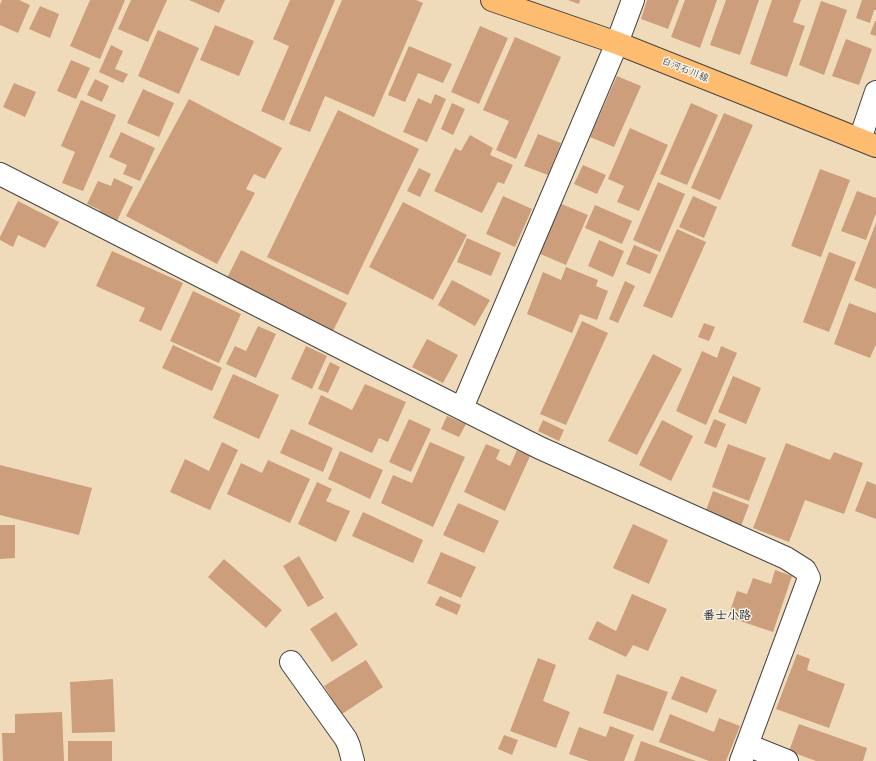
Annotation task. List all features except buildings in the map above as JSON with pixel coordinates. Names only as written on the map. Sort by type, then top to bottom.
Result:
[{"type":"main road","name":"白河石川線","points":[[492,0],[617,43],[868,142]]},
{"type":"street","points":[[462,408],[617,43],[633,0]]},
{"type":"street","points":[[868,142],[876,92]]},
{"type":"street","points":[[0,174],[540,448],[786,558],[805,570],[809,578],[744,753],[787,761]]},
{"type":"street","points":[[292,662],[346,739],[350,746],[353,761]]},
{"type":"district","name":"番士小路","points":[[727,616]]}]
